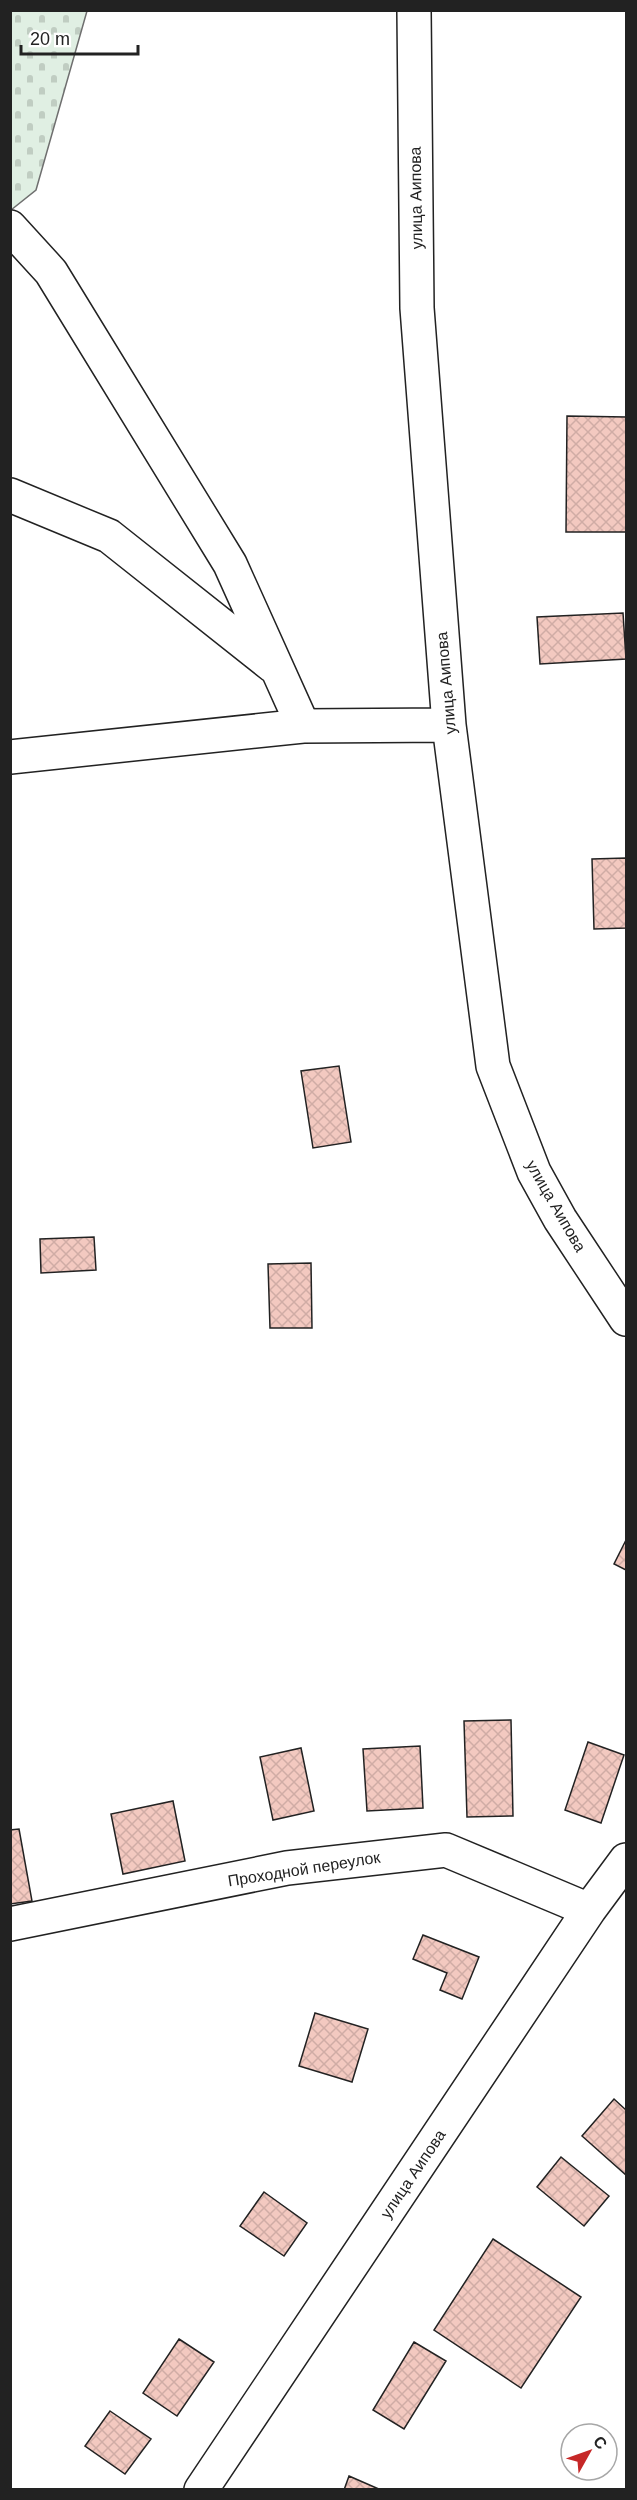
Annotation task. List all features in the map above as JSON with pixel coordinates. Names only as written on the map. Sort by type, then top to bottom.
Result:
[{"type":"street","name":"улица Аипова","points":[[414,10],[417,308],[449,725],[493,1066],[534,1172],[560,1218],[627,1319]]},
{"type":"street","points":[[10,227],[51,272],[230,564],[303,726]]},
{"type":"street","points":[[10,495],[109,536],[279,671]]},
{"type":"street","points":[[10,758],[303,726],[449,725]]},
{"type":"street","name":"Проходной переулок","points":[[10,1924],[287,1868],[446,1850],[589,1910]]},
{"type":"street","name":"улица Аипова","points":[[201,2490],[589,1910],[627,1860]]},
{"type":"green space","points":[[11,10],[87,11],[36,190],[11,210]]},
{"type":"building","points":[[567,416],[626,417],[626,532],[566,532]]},
{"type":"building","points":[[623,613],[626,659],[540,664],[537,617]]},
{"type":"building","points":[[626,858],[626,928],[594,929],[592,859]]},
{"type":"building","points":[[339,1066],[351,1142],[313,1148],[301,1071]]},
{"type":"building","points":[[94,1237],[96,1270],[41,1273],[40,1239]]},
{"type":"building","points":[[311,1263],[312,1328],[270,1328],[268,1264]]},
{"type":"building","points":[[626,1540],[626,1570],[614,1564]]},
{"type":"building","points":[[511,1720],[513,1816],[467,1817],[464,1721]]},
{"type":"building","points":[[588,1742],[624,1755],[601,1823],[565,1810]]},
{"type":"building","points":[[420,1746],[423,1808],[367,1811],[363,1749]]},
{"type":"building","points":[[301,1748],[314,1811],[273,1820],[260,1757]]},
{"type":"building","points":[[173,1801],[185,1861],[123,1874],[111,1814]]},
{"type":"building","points":[[19,1829],[32,1901],[10,1904],[10,1830]]},
{"type":"building","points":[[423,1935],[479,1957],[462,1999],[440,1990],[447,1973],[413,1959]]},
{"type":"building","points":[[315,2013],[368,2029],[352,2082],[299,2066]]},
{"type":"building","points":[[614,2099],[626,2110],[626,2175],[582,2136]]},
{"type":"building","points":[[561,2157],[609,2196],[584,2226],[537,2187]]},
{"type":"building","points":[[264,2192],[307,2223],[284,2256],[240,2226]]},
{"type":"building","points":[[493,2239],[581,2297],[521,2388],[434,2330]]},
{"type":"building","points":[[179,2339],[214,2362],[177,2416],[143,2393]]},
{"type":"building","points":[[414,2342],[446,2361],[404,2429],[373,2410]]},
{"type":"building","points":[[110,2411],[151,2439],[125,2474],[85,2446]]},
{"type":"building","points":[[349,2476],[381,2490],[344,2490]]}]
